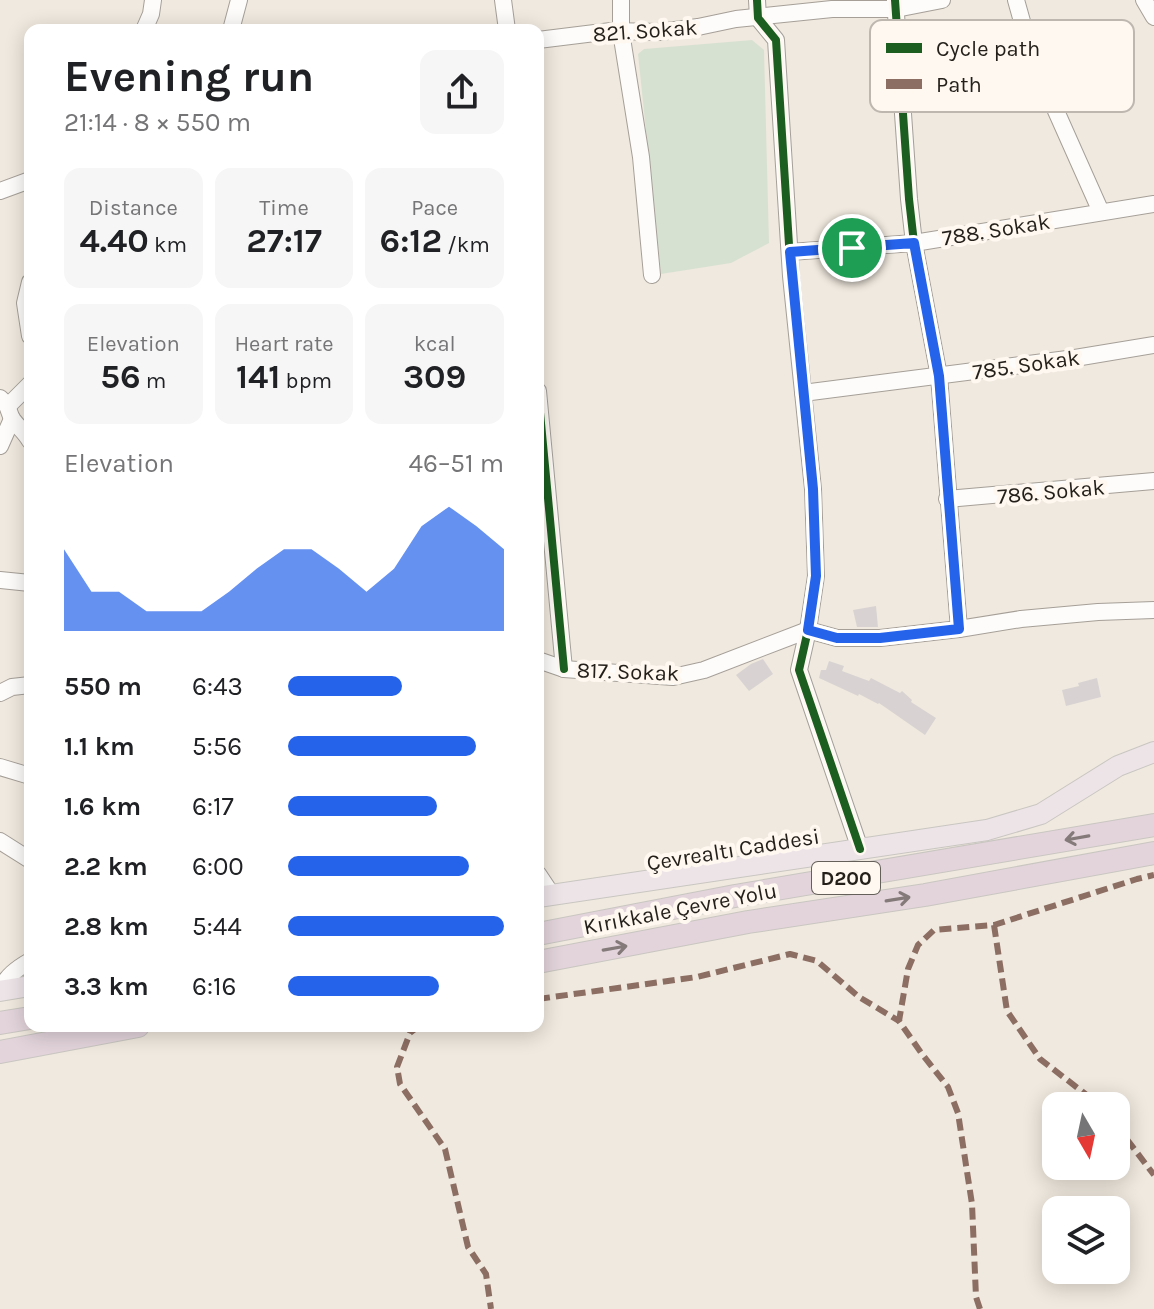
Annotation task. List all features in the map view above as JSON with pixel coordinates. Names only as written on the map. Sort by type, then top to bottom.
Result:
[{"type":"highway","name":"Kırıkkale Çevre Yolu","points":[[544,933],[735,896],[1154,825]]},
{"type":"highway","name":"Kırıkkale Çevre Yolu","points":[[544,961],[748,922],[925,895],[1154,853]]},
{"type":"highway","points":[[0,1023],[24,1019]]},
{"type":"highway","points":[[0,1052],[106,1032]]},
{"type":"main road","name":"Çevrealtı Caddesi","points":[[545,896],[987,830],[1041,814],[1118,766],[1154,752]]},
{"type":"main road","points":[[0,991],[24,987]]},
{"type":"street","points":[[147,24],[153,0]]},
{"type":"street","points":[[233,24],[239,0]]},
{"type":"street","points":[[503,0],[506,24]]},
{"type":"street","points":[[621,0],[621,32],[641,157],[652,275]]},
{"type":"street","points":[[757,0],[758,18],[776,40],[790,252],[813,489],[816,576],[799,670],[860,849]]},
{"type":"street","name":"821. Sokak","points":[[544,39],[611,31],[660,32],[736,19],[942,0]]},
{"type":"street","points":[[1016,0],[1022,20]]},
{"type":"street","points":[[1144,0],[1154,17]]},
{"type":"street","points":[[903,112],[914,243],[939,376],[959,629]]},
{"type":"street","points":[[1056,112],[1101,212]]},
{"type":"street","points":[[0,191],[24,182]]},
{"type":"street","name":"788. Sokak","points":[[790,252],[914,243],[1154,204]]},
{"type":"street","name":"785. Sokak","points":[[803,393],[1154,345]]},
{"type":"street","points":[[0,446],[7,407],[24,390]]},
{"type":"street","points":[[7,407],[24,431]]},
{"type":"street","points":[[544,464],[564,669]]},
{"type":"street","name":"786. Sokak","points":[[947,499],[1154,481]]},
{"type":"street","points":[[0,580],[24,582]]},
{"type":"street","points":[[808,630],[837,638],[880,638],[1036,618],[1154,610]]},
{"type":"street","name":"817. Sokak","points":[[544,662],[564,669],[673,677],[704,670],[808,630]]},
{"type":"street","points":[[0,693],[24,686]]},
{"type":"street","points":[[0,767],[24,774]]},
{"type":"street","points":[[0,841],[24,856]]},
{"type":"street","points":[[0,991],[13,971],[24,965]]},
{"type":"green space","points":[[752,40],[764,50],[769,243],[731,263],[661,274],[638,54],[644,49]]},
{"type":"building","points":[[876,606],[878,627],[857,627],[853,610]]},
{"type":"building","points":[[763,659],[773,674],[749,691],[736,675]]},
{"type":"building","points":[[829,661],[844,666],[842,671],[869,681],[871,678],[900,693],[902,691],[911,702],[936,718],[925,735],[879,703],[819,678]]},
{"type":"building","points":[[1097,678],[1101,697],[1066,706],[1062,690]]},
{"type":"marked path","points":[[980,1309],[976,1297],[972,1204],[958,1113],[948,1087],[899,1021],[908,969],[918,945],[934,930],[994,925],[1154,875]]},
{"type":"marked path","points":[[994,925],[1007,1011],[1040,1059],[1083,1092]]},
{"type":"marked path","points":[[544,998],[697,977],[790,954],[817,961],[859,997],[899,1021]]},
{"type":"marked path","points":[[411,1032],[397,1067],[400,1084],[445,1149],[468,1247],[486,1274],[491,1309]]},
{"type":"marked path","points":[[1130,1143],[1154,1175]]},
{"type":"cycle path","points":[[757,0],[758,18],[776,40],[791,276],[813,489],[816,576],[799,670],[860,849]]},
{"type":"cycle path","points":[[895,0],[896,20]]},
{"type":"cycle path","points":[[903,112],[914,243],[939,376],[959,629]]},
{"type":"cycle path","points":[[544,455],[564,669]]},
{"type":"route","points":[[914,243],[939,376],[959,629],[880,638],[837,638],[808,630],[816,576],[813,489],[790,252],[852,248],[914,243]]}]
